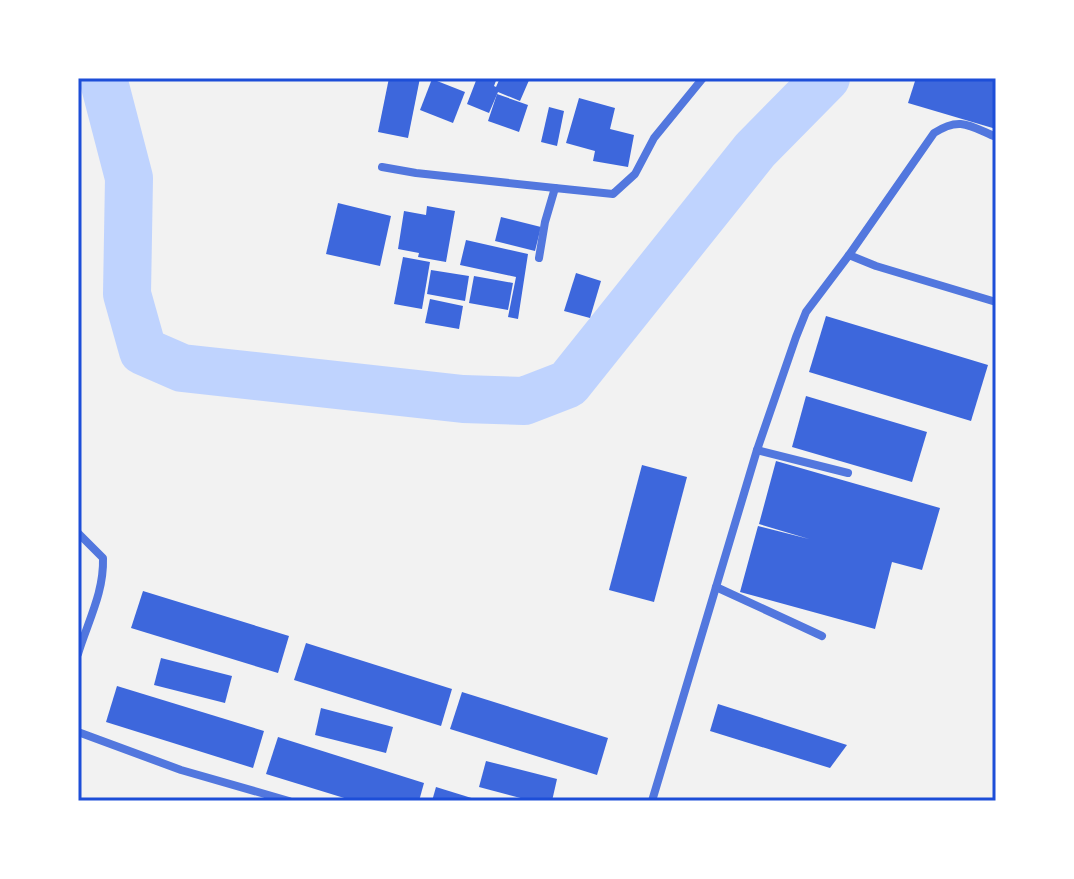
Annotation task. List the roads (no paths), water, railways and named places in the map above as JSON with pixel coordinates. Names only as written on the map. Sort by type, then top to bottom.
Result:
[{"type":"street","points":[[382,167],[613,194],[635,174],[654,138],[703,78]]},
{"type":"street","points":[[652,801],[757,450],[806,312],[934,133],[947,124],[961,122],[996,137]]},
{"type":"street","points":[[539,258],[555,188]]},
{"type":"street","points":[[849,255],[996,302]]},
{"type":"street","points":[[757,450],[848,473]]},
{"type":"street","points":[[78,533],[103,558],[103,574],[100,596],[78,654]]},
{"type":"street","points":[[716,587],[822,636]]},
{"type":"street","points":[[78,732],[181,770],[289,801]]},
{"type":"waterway","points":[[103,78],[129,178],[127,294],[143,351],[182,368],[463,399],[524,401],[568,384],[755,150],[826,78]]}]
